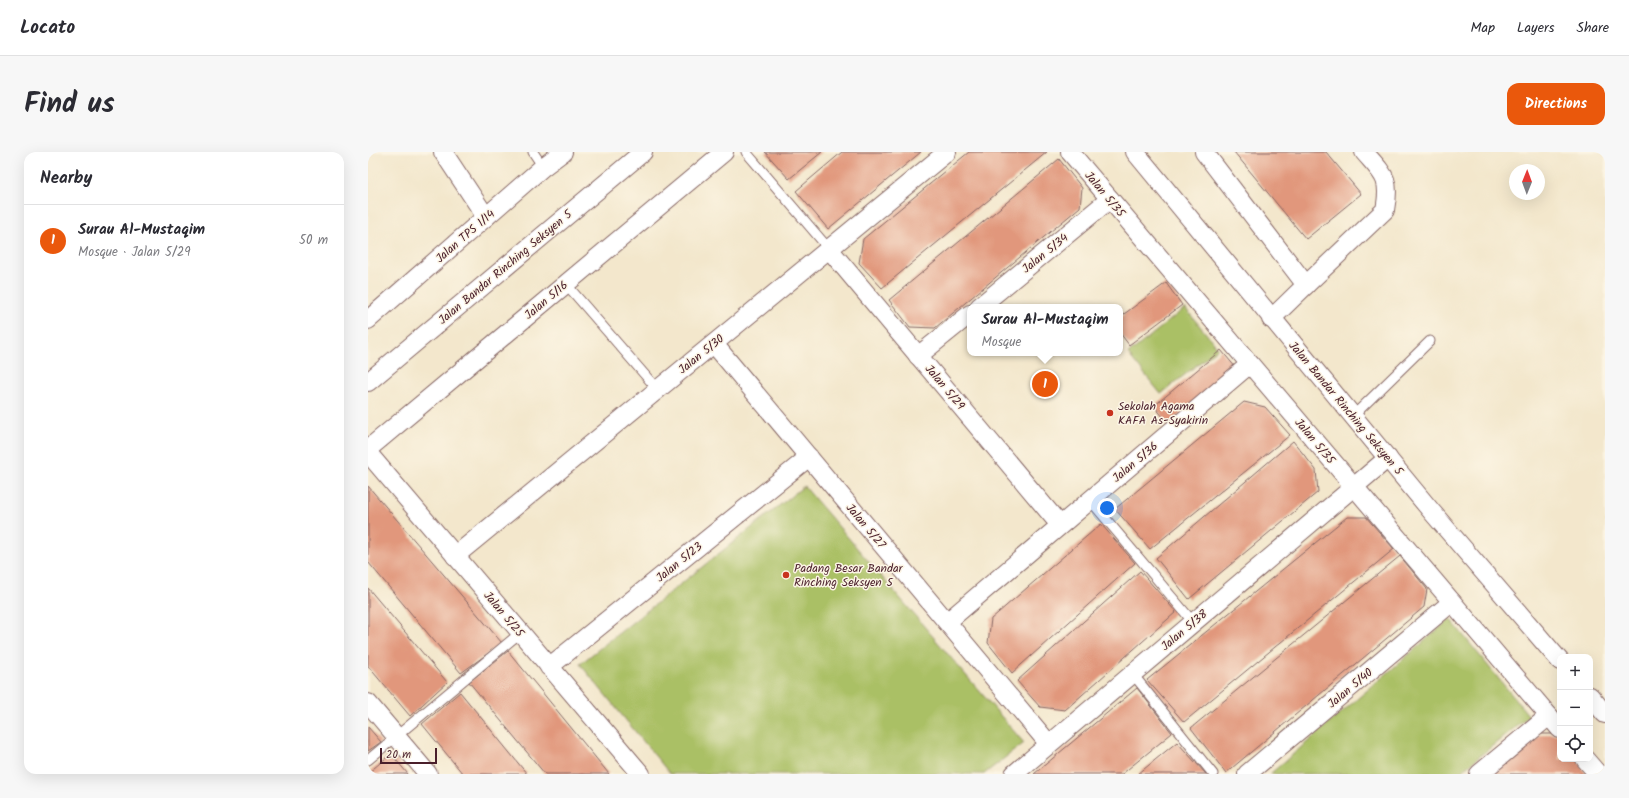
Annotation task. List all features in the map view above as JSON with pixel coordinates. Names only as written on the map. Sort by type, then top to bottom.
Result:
[{"type":"street","points":[[443,152],[486,217]]},
{"type":"street","name":"Jalan TPS 1/14","points":[[368,320],[543,167],[563,152]]},
{"type":"street","name":"Jalan Bandar Rinching Seksyen 5","points":[[368,382],[643,152]]},
{"type":"street","name":"Jalan 5/16","points":[[368,449],[724,152]]},
{"type":"street","name":"Jalan 5/30","points":[[455,556],[947,152]]},
{"type":"street","name":"Jalan 5/35","points":[[1070,152],[1554,722]]},
{"type":"street","name":"Jalan Bandar Rinching Seksyen 5","points":[[1135,152],[1271,319],[1557,657]]},
{"type":"street","points":[[1204,152],[1306,285]]},
{"type":"street","points":[[1271,319],[1385,210],[1388,193],[1385,176],[1364,152]]},
{"type":"street","name":"Jalan 5/34","points":[[983,304],[1110,200]]},
{"type":"street","name":"Jalan 5/29","points":[[829,249],[1060,525]]},
{"type":"street","points":[[918,356],[967,316]]},
{"type":"street","name":"Jalan 5/27","points":[[714,344],[1049,744]]},
{"type":"street","name":"Jalan 5/36","points":[[947,622],[1250,364]]},
{"type":"street","name":"Jalan 5/25","points":[[368,453],[641,774]]},
{"type":"street","name":"Jalan 5/23","points":[[549,667],[809,457]]},
{"type":"street","name":"Jalan 5/38","points":[[1014,774],[1388,458]]},
{"type":"street","name":"Jalan 5/40","points":[[1247,774],[1452,602]]},
{"type":"street","points":[[1593,700],[1605,714]]},
{"type":"street","points":[[368,703],[428,774]]},
{"type":"street","points":[[1479,774],[1554,722]]},
{"type":"street","points":[[1588,762],[1598,774]]},
{"type":"lane","points":[[534,152],[543,167]]},
{"type":"lane","points":[[746,152],[829,249]]},
{"type":"lane","points":[[566,284],[658,390]]},
{"type":"lane","points":[[1353,416],[1430,341]]},
{"type":"lane","points":[[1090,500],[1193,622]]},
{"type":"lane","points":[[368,760],[520,633]]},
{"type":"lane","points":[[1132,673],[1213,774]]},
{"type":"green space","points":[[1185,308],[1218,348],[1161,394],[1128,354]]},
{"type":"green space","name":"Padang Besar Bandar Rinching Seksyen 5","points":[[804,486],[1024,743],[984,774],[670,774],[580,664]]},
{"type":"green space","points":[[1450,619],[1529,716],[1458,774],[1270,774]]},
{"type":"building","points":[[765,152],[822,152],[789,179]]},
{"type":"building","points":[[842,152],[921,152],[828,229],[796,191]]},
{"type":"building","points":[[969,152],[1047,152],[882,288],[859,263],[863,239]]},
{"type":"building","points":[[1234,152],[1326,152],[1361,194],[1306,239]]},
{"type":"building","points":[[1059,159],[1082,188],[1080,207],[935,328],[910,327],[889,300]]},
{"type":"building","points":[[1166,283],[1182,305],[1129,345],[1123,337],[1123,315]]},
{"type":"building","points":[[1221,350],[1236,368],[1169,424],[1154,406]]},
{"type":"building","points":[[1244,402],[1265,407],[1290,435],[1150,549],[1115,509]]},
{"type":"building","points":[[1293,441],[1316,470],[1318,492],[1189,599],[1156,558]]},
{"type":"building","points":[[368,486],[502,643],[461,673],[368,562]]},
{"type":"building","points":[[1347,517],[1366,517],[1394,549],[1184,722],[1147,680]]},
{"type":"building","points":[[1101,524],[1135,563],[1012,673],[988,643],[991,619]]},
{"type":"building","points":[[1400,556],[1427,589],[1424,607],[1226,773],[1191,728]]},
{"type":"building","points":[[1140,571],[1176,612],[1065,710],[1040,707],[1017,681]]},
{"type":"building","points":[[368,588],[447,682],[410,716],[368,666]]},
{"type":"building","points":[[508,651],[609,774],[545,774],[469,682]]},
{"type":"building","points":[[1137,688],[1172,733],[1122,774],[1034,774]]},
{"type":"building","points":[[460,692],[527,774],[463,774],[422,724]]},
{"type":"building","points":[[368,727],[381,742],[368,751]]},
{"type":"building","points":[[1541,734],[1557,734],[1557,762],[1580,762],[1586,774],[1491,774]]},
{"type":"building","points":[[1177,742],[1206,774],[1138,774]]},
{"type":"building","points":[[391,754],[408,774],[368,774],[368,773]]},
{"type":"place","name":"Surau Al-Mustaqim","points":[[1045,384]]},
{"type":"place","name":"Sekolah Agama KAFA As-Syakirin","points":[[1110,413]]},
{"type":"place","name":"Padang Besar Bandar Rinching Seksyen 5","points":[[786,575]]}]
